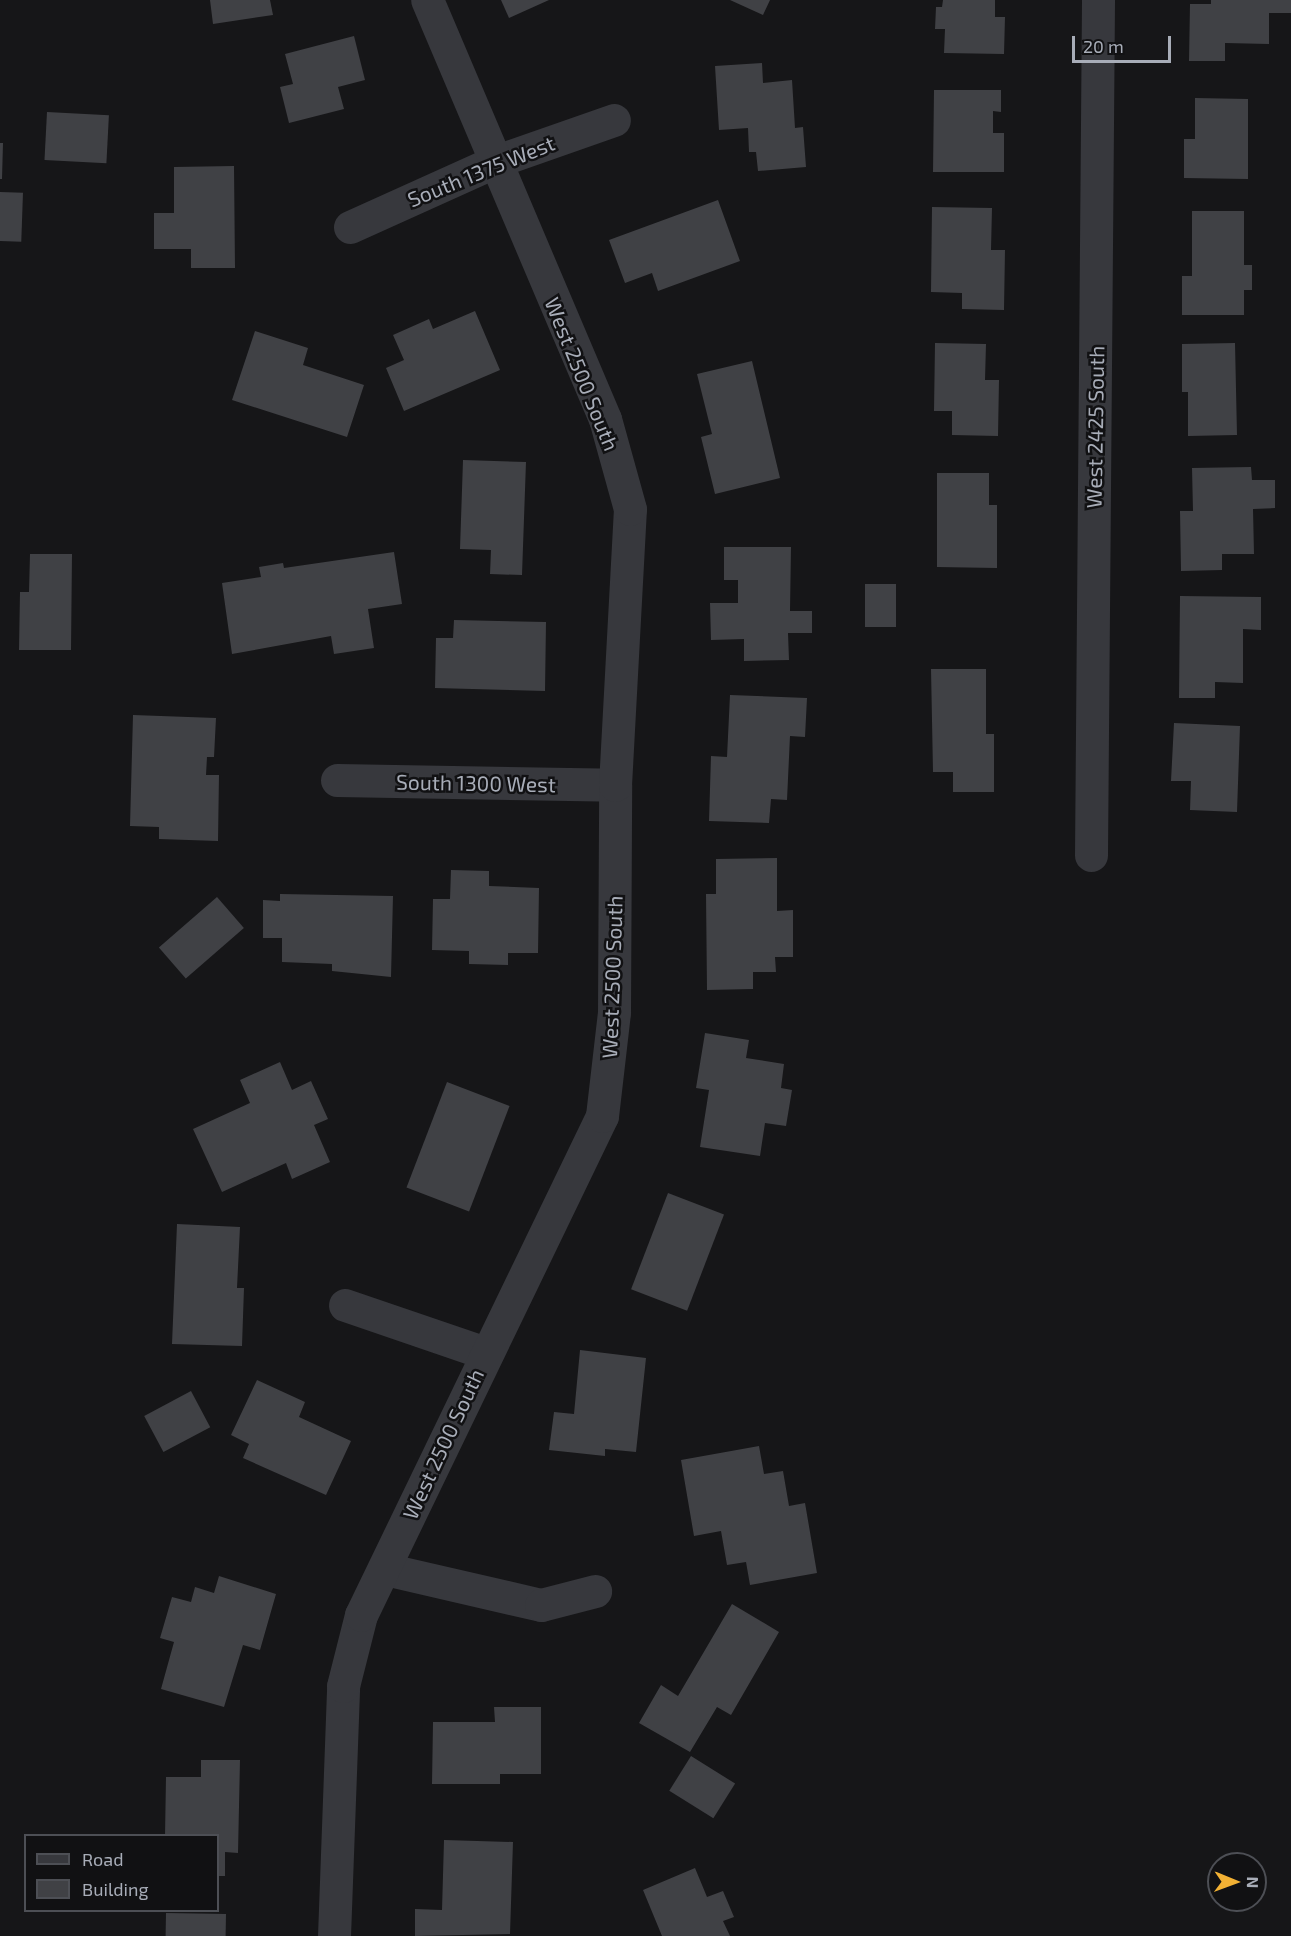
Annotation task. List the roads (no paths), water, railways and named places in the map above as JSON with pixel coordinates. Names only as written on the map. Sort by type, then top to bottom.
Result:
[{"type":"street","name":"West 2500 South","points":[[334,1936],[343,1686],[361,1615],[385,1569],[485,1353],[602,1116],[614,1012],[615,785],[630,509],[604,419],[427,0]]},
{"type":"street","name":"West 2425 South","points":[[1091,855],[1098,0]]},
{"type":"street","name":"South 1375 West","points":[[350,226],[494,162],[614,120]]},
{"type":"street","name":"South 1300 West","points":[[337,780],[615,785]]},
{"type":"street","points":[[345,1305],[485,1353]]},
{"type":"street","points":[[385,1569],[541,1605],[595,1591]]}]
